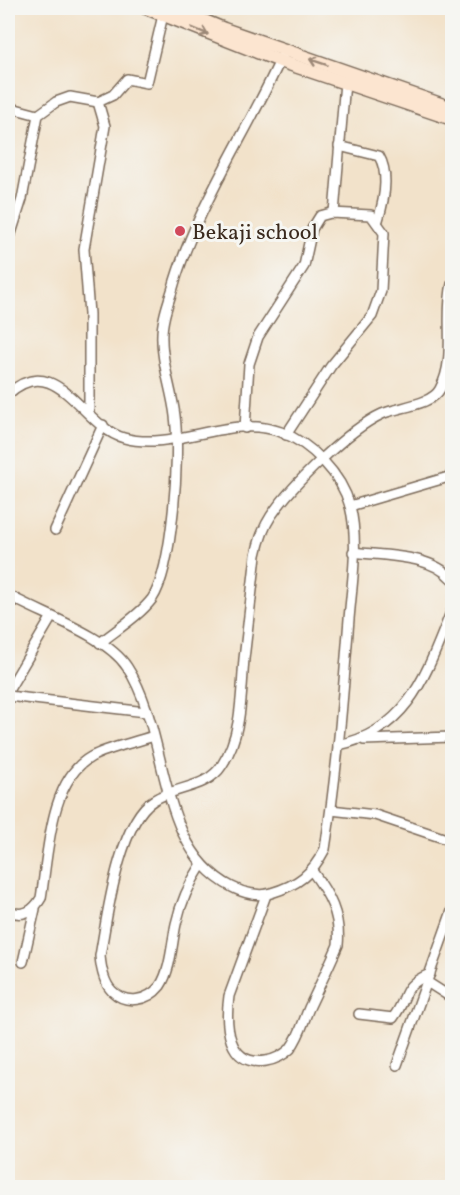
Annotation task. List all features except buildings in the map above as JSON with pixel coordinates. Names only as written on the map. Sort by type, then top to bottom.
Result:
[{"type":"main road","points":[[146,8],[168,11],[345,82],[453,119]]},
{"type":"main road","points":[[282,56],[453,108]]},
{"type":"street","points":[[8,243],[22,199],[38,115],[57,102],[70,97],[98,102],[113,95],[123,80],[142,83],[150,80],[168,11]]},
{"type":"street","points":[[100,643],[151,601],[156,590],[174,502],[177,438],[172,387],[164,361],[162,338],[172,289],[186,249],[282,56]]},
{"type":"street","points":[[334,213],[345,82]]},
{"type":"street","points":[[89,412],[89,314],[84,249],[105,126],[98,102]]},
{"type":"street","points":[[8,107],[38,115]]},
{"type":"street","points":[[339,146],[379,156],[384,170],[384,193],[378,220]]},
{"type":"street","points":[[245,428],[249,364],[258,337],[304,266],[312,229],[320,216],[334,213],[371,215],[378,220],[384,232],[381,291],[372,316],[330,366],[286,435]]},
{"type":"street","points":[[202,864],[186,888],[162,984],[151,997],[137,1000],[121,998],[110,989],[102,969],[100,956],[124,843],[131,824],[142,809],[169,793],[205,781],[214,774],[231,750],[240,709],[255,555],[260,538],[270,517],[287,496],[323,461],[369,422],[429,399],[440,390],[447,365],[453,284]]},
{"type":"street","points":[[8,394],[17,386],[34,378],[49,382],[123,438],[146,441],[258,427],[286,435],[303,444],[323,461],[340,483],[350,506],[352,552],[338,745],[324,849],[312,871],[304,880],[266,895],[249,894],[216,879],[191,853],[169,793],[146,712],[127,666],[111,650],[100,643],[8,595]]},
{"type":"street","points":[[55,530],[103,425]]},
{"type":"street","points":[[350,506],[453,477]]},
{"type":"street","points":[[352,552],[431,564],[445,571],[453,579]]},
{"type":"street","points":[[362,740],[388,725],[409,700],[429,669],[453,610]]},
{"type":"street","points":[[8,691],[51,618]]},
{"type":"street","points":[[8,696],[146,712]]},
{"type":"street","points":[[23,962],[35,909],[41,898],[53,818],[65,785],[90,757],[153,736]]},
{"type":"street","points":[[338,745],[362,740],[453,737]]},
{"type":"street","points":[[331,810],[375,815],[453,841]]},
{"type":"street","points":[[266,895],[232,988],[227,1011],[228,1029],[233,1048],[242,1059],[256,1063],[272,1060],[287,1052],[298,1038],[338,945],[339,931],[336,913],[328,893],[312,871]]},
{"type":"street","points":[[8,910],[26,913],[35,909]]},
{"type":"street","points":[[397,1065],[453,911]]},
{"type":"street","points":[[428,978],[453,998]]},
{"type":"street","points":[[359,1014],[393,1018],[407,989],[414,981],[428,978]]},
{"type":"place","name":"Bekaji school","points":[[180,231]]}]
